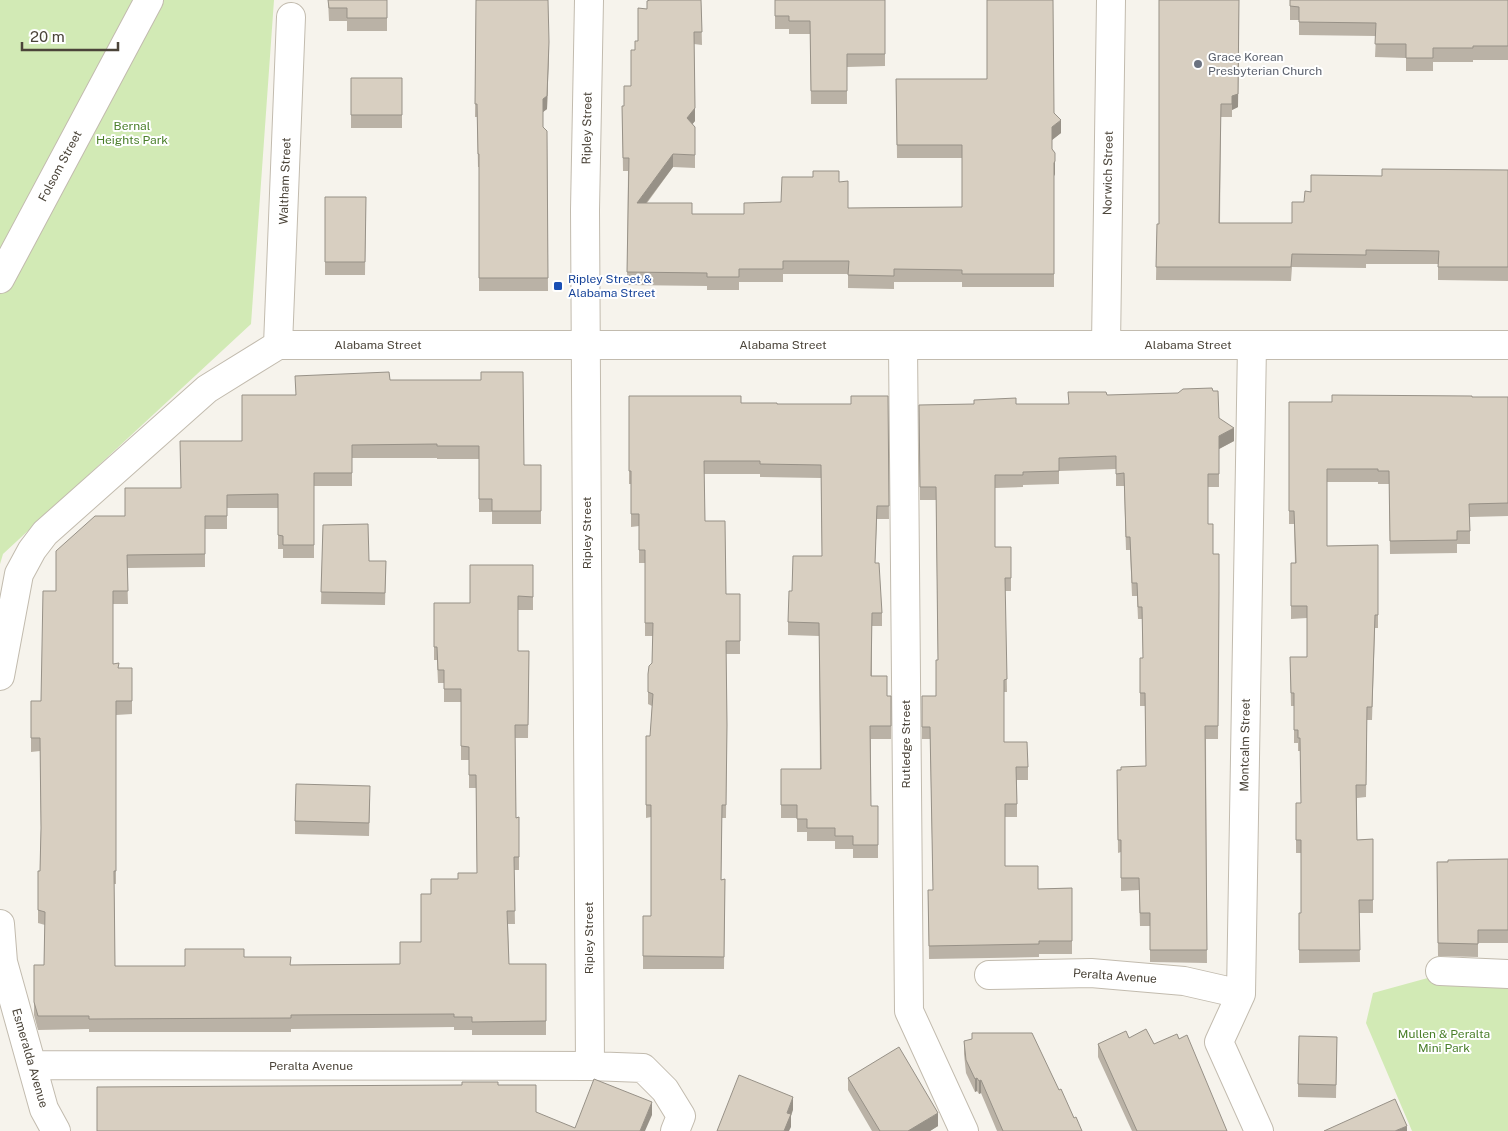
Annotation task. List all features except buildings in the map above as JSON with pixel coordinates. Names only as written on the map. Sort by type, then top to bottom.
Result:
[{"type":"street","name":"Folsom Street","points":[[0,279],[149,0]]},
{"type":"street","name":"Ripley Street","points":[[589,0],[585,210],[590,1066]]},
{"type":"street","name":"Norwich Street","points":[[1106,345],[1111,0]]},
{"type":"street","name":"Waltham Street","points":[[278,345],[291,17]]},
{"type":"street","name":"Alabama Street","points":[[278,345],[1508,345]]},
{"type":"street","points":[[0,676],[19,574],[32,550],[45,533],[207,389],[278,345]]},
{"type":"street","name":"Rutledge Street","points":[[903,345],[908,1011],[961,1129]]},
{"type":"street","name":"Montcalm Street","points":[[1252,345],[1241,994],[1219,1042],[1260,1131]]},
{"type":"street","name":"Esmeralda Avenue","points":[[0,924],[3,962],[44,1109],[56,1131]]},
{"type":"street","points":[[1440,971],[1508,974]]},
{"type":"street","name":"Peralta Avenue","points":[[988,975],[1091,973],[1184,981],[1241,994]]},
{"type":"street","name":"Peralta Avenue","points":[[32,1065],[590,1066],[643,1068],[665,1090],[681,1116],[675,1131]]},
{"type":"green space","name":"Bernal Heights Park","points":[[0,0],[274,0],[251,324],[3,554],[0,564]]},
{"type":"green space","name":"Mullen & Peralta Mini Park","points":[[1435,976],[1508,982],[1508,1131],[1412,1131],[1366,1023],[1373,993]]},
{"type":"place","name":"Grace Korean Presbyterian Church","points":[[1198,64]]},
{"type":"place","name":"Ripley Street & Alabama Street","points":[[558,286]]}]
